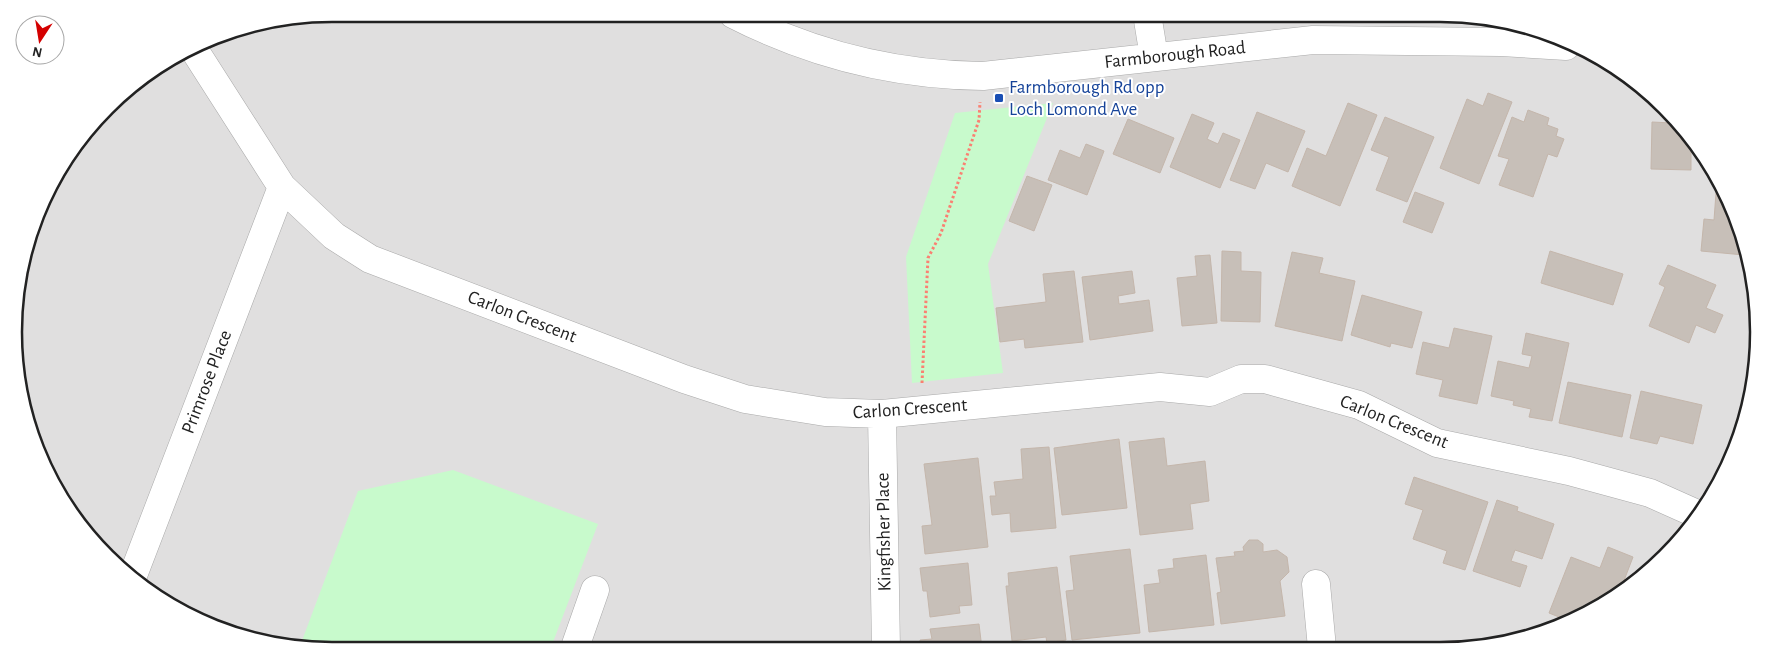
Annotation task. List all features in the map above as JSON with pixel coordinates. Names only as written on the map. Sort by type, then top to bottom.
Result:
[{"type":"street","name":"Farmborough Road","points":[[752,22],[809,48],[836,56],[918,72],[982,76],[1313,40],[1501,42],[1556,45]]},
{"type":"street","points":[[1148,22],[1154,57]]},
{"type":"street","name":"Carlon Crescent","points":[[197,53],[282,187],[334,236],[370,259],[684,379],[745,399],[825,412],[882,414],[1160,387],[1210,392],[1241,379],[1265,379],[1359,404],[1437,443],[1569,471],[1650,494],[1692,512]]},
{"type":"street","name":"Primrose Place","points":[[135,571],[282,187]]},
{"type":"street","name":"Kingfisher Place","points":[[882,414],[886,642]]},
{"type":"street","points":[[1316,584],[1321,642]]},
{"type":"street","points":[[577,642],[595,590]]},
{"type":"path","points":[[924,410],[921,372],[928,258],[941,233],[979,120],[982,76]]},
{"type":"shaded area","points":[[1440,22],[1480,25],[1520,33],[1577,54],[1628,86],[1673,128],[1708,177],[1718,195],[1733,233],[1744,272],[1747,292],[1750,332],[1749,352],[1744,392],[1739,412],[1726,450],[1708,487],[1673,536],[1644,565],[1612,589],[1577,610],[1520,631],[1480,639],[1440,642],[332,642],[292,639],[252,631],[195,610],[160,589],[128,565],[86,520],[54,469],[33,412],[28,392],[23,352],[23,312],[28,272],[33,252],[54,195],[86,144],[113,113],[144,86],[195,54],[252,33],[272,28],[312,23]]},
{"type":"green space","points":[[1053,103],[988,264],[1003,373],[912,383],[906,257],[955,113]]},
{"type":"green space","points":[[453,470],[598,524],[553,642],[332,642],[302,640],[358,491]]},
{"type":"building","points":[[1488,93],[1512,102],[1479,184],[1440,168],[1467,99],[1483,106]]},
{"type":"building","points":[[1348,103],[1377,115],[1340,206],[1292,186],[1307,148],[1326,156]]},
{"type":"building","points":[[1528,110],[1549,118],[1547,125],[1558,129],[1556,136],[1564,139],[1557,157],[1548,154],[1533,197],[1499,185],[1509,159],[1498,156],[1512,117],[1524,122]]},
{"type":"building","points":[[1257,112],[1305,131],[1288,172],[1266,163],[1255,189],[1230,180]]},
{"type":"building","points":[[1192,114],[1214,123],[1207,139],[1218,144],[1223,133],[1240,140],[1220,188],[1170,167]]},
{"type":"building","points":[[1385,117],[1434,137],[1407,202],[1376,190],[1389,157],[1371,150]]},
{"type":"building","points":[[1128,119],[1174,138],[1160,173],[1113,154]]},
{"type":"building","points":[[1652,122],[1668,123],[1691,151],[1691,170],[1651,169]]},
{"type":"building","points":[[1086,144],[1104,151],[1087,195],[1048,180],[1060,150],[1080,158]]},
{"type":"building","points":[[1027,176],[1052,185],[1034,231],[1009,221]]},
{"type":"building","points":[[1415,192],[1444,203],[1432,233],[1403,222]]},
{"type":"building","points":[[1716,193],[1726,214],[1740,255],[1701,251],[1704,219],[1714,220]]},
{"type":"building","points":[[1222,251],[1241,252],[1241,271],[1261,272],[1260,322],[1221,321]]},
{"type":"building","points":[[1550,251],[1623,274],[1613,305],[1541,283]]},
{"type":"building","points":[[1292,252],[1323,258],[1319,273],[1355,281],[1342,341],[1275,326]]},
{"type":"building","points":[[1210,255],[1217,323],[1182,326],[1177,278],[1197,276],[1195,256]]},
{"type":"building","points":[[1668,265],[1716,285],[1706,308],[1723,315],[1715,333],[1696,325],[1689,343],[1649,326],[1665,287],[1659,284]]},
{"type":"building","points":[[1074,271],[1083,342],[1025,348],[1024,339],[1000,342],[996,308],[1046,302],[1043,274]]},
{"type":"building","points":[[1132,271],[1135,293],[1118,296],[1119,304],[1149,300],[1153,331],[1090,340],[1082,277]]},
{"type":"building","points":[[1362,295],[1422,312],[1412,348],[1391,343],[1390,347],[1351,335]]},
{"type":"building","points":[[1454,328],[1492,336],[1477,404],[1439,396],[1443,380],[1416,374],[1423,342],[1449,348]]},
{"type":"building","points":[[1526,333],[1569,343],[1552,421],[1529,417],[1531,409],[1513,405],[1514,401],[1491,396],[1498,361],[1529,368],[1532,356],[1522,354]]},
{"type":"building","points":[[1568,382],[1631,395],[1622,437],[1559,423]]},
{"type":"building","points":[[1641,391],[1702,405],[1693,444],[1660,436],[1657,444],[1630,438]]},
{"type":"building","points":[[1164,438],[1167,466],[1205,461],[1209,501],[1190,504],[1193,529],[1140,535],[1129,442]]},
{"type":"building","points":[[1119,439],[1127,508],[1062,515],[1054,448]]},
{"type":"building","points":[[1049,447],[1056,528],[1011,532],[1010,513],[992,515],[990,496],[996,496],[994,482],[1023,479],[1021,449]]},
{"type":"building","points":[[978,458],[988,547],[925,554],[922,526],[932,525],[924,464]]},
{"type":"building","points":[[1414,477],[1488,502],[1465,570],[1443,563],[1447,551],[1413,539],[1423,510],[1405,504]]},
{"type":"building","points":[[1497,500],[1518,507],[1517,511],[1554,524],[1542,559],[1515,550],[1511,561],[1527,566],[1520,587],[1473,571]]},
{"type":"building","points":[[1249,540],[1258,540],[1263,544],[1263,552],[1277,550],[1287,557],[1289,572],[1280,581],[1285,616],[1221,624],[1217,593],[1221,592],[1216,558],[1235,556],[1234,552],[1244,551],[1243,547]]},
{"type":"building","points":[[1608,547],[1633,557],[1624,581],[1612,589],[1577,610],[1560,617],[1549,613],[1571,557],[1600,568]]},
{"type":"building","points":[[1130,549],[1140,633],[1072,640],[1066,591],[1074,590],[1070,556]]},
{"type":"building","points":[[1206,555],[1214,625],[1149,632],[1144,585],[1160,583],[1158,570],[1174,568],[1173,559]]},
{"type":"building","points":[[968,563],[972,605],[959,606],[960,613],[930,617],[927,591],[923,591],[920,568]]},
{"type":"building","points":[[1057,567],[1066,640],[1047,642],[1046,637],[1012,641],[1006,586],[1009,586],[1008,573]]},
{"type":"building","points":[[979,624],[981,642],[920,642],[920,640],[932,639],[930,629]]},
{"type":"place","name":"Farmborough Rd opp Loch Lomond Ave","points":[[999,98]]}]
